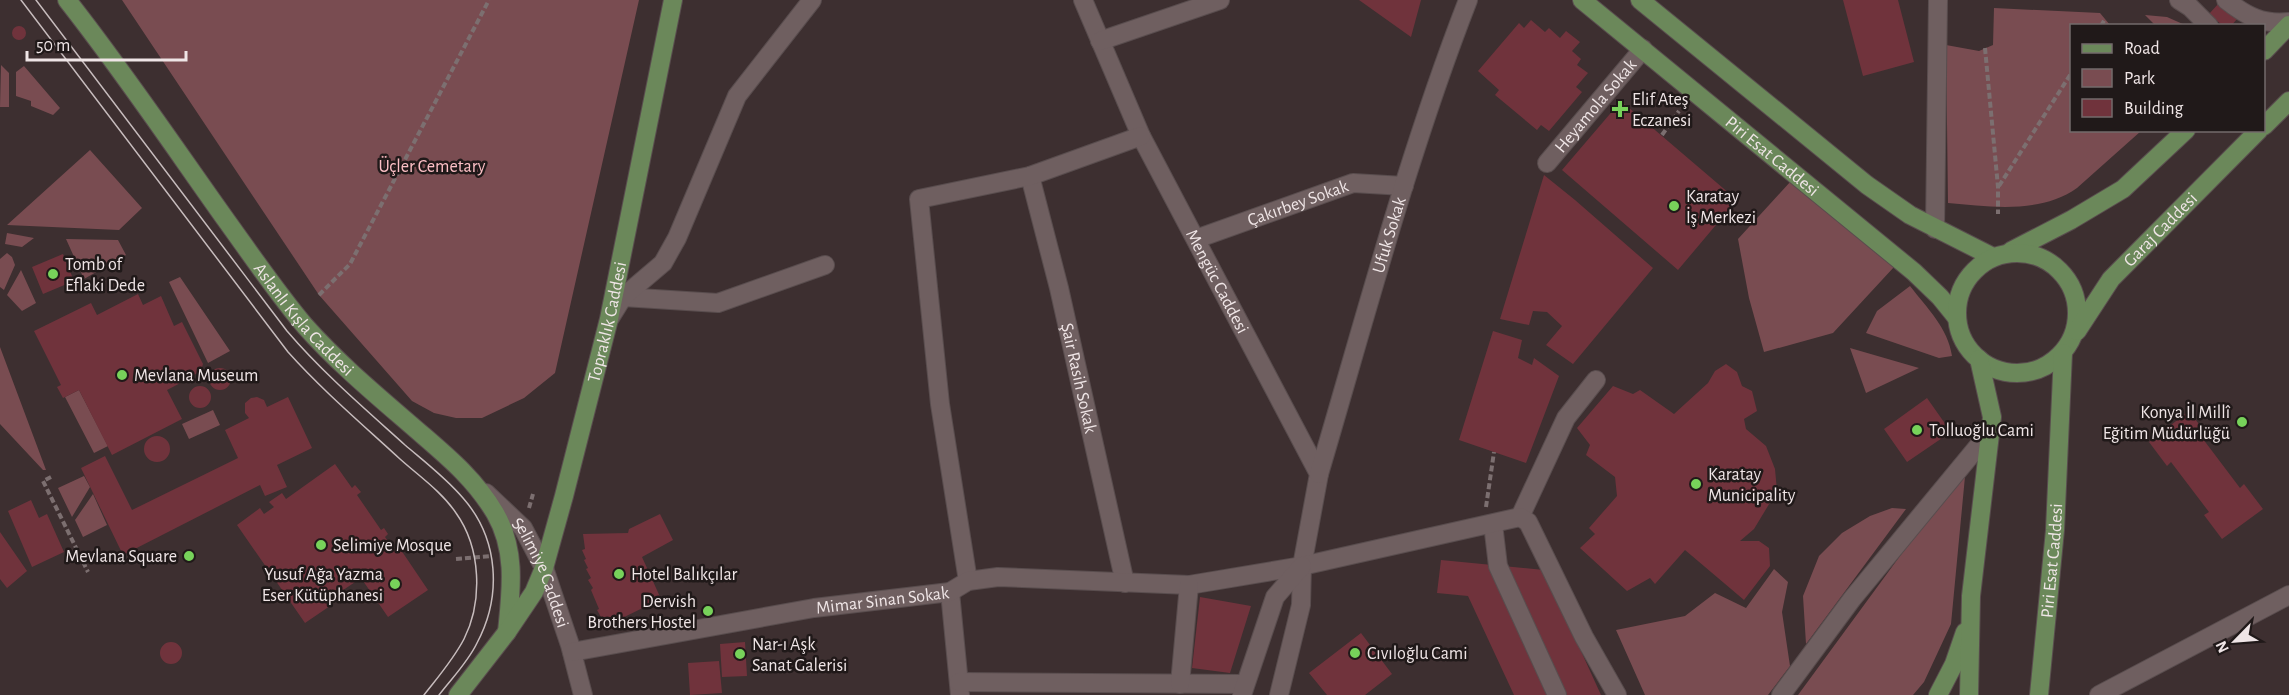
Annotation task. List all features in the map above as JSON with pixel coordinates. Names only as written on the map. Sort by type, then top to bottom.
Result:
[{"type":"main road","name":"Aslanlı Kışla Caddesi","points":[[67,0],[304,324],[360,381],[465,472],[496,516],[510,554],[512,573],[507,632]]},
{"type":"main road","name":"Topraklık Caddesi","points":[[458,695],[507,632],[534,592],[544,568],[609,319],[673,0]]},
{"type":"main road","name":"Piri Esat Caddesi","points":[[1582,0],[1914,272],[1940,297],[1957,318]]},
{"type":"main road","name":"Piri Esat Caddesi","points":[[1640,0],[1867,185],[1910,215],[1935,229],[2001,255]]},
{"type":"main road","points":[[2265,50],[2289,23]]},
{"type":"main road","points":[[2265,125],[2289,101]]},
{"type":"main road","points":[[2001,255],[2024,252],[2043,258],[2058,268],[2070,283],[2077,301],[2078,320],[2068,345],[2049,365],[2032,372],[2013,373],[1995,369],[1978,359],[1968,348],[1960,333],[1957,318],[1958,299],[1965,282],[1977,267],[2001,255],[2071,220],[2123,189],[2184,132]]},
{"type":"main road","name":"Garaj Caddesi","points":[[2068,345],[2111,279],[2257,132]]},
{"type":"main road","name":"Piri Esat Caddesi","points":[[2038,695],[2055,530],[2068,345]]},
{"type":"main road","points":[[1970,695],[1971,596],[1992,417],[1978,359]]},
{"type":"main road","points":[[1938,695],[1954,664],[1970,619]]},
{"type":"street","points":[[609,319],[623,297],[663,263],[677,238],[737,96],[812,0]]},
{"type":"street","name":"Mengüc Caddesi","points":[[1083,0],[1141,136],[1319,474]]},
{"type":"street","points":[[1100,42],[1221,0]]},
{"type":"street","name":"Ufuk Sokak","points":[[1319,474],[1404,186],[1445,59],[1468,0]]},
{"type":"street","points":[[1935,229],[1938,0]]},
{"type":"street","points":[[2179,0],[2190,7],[2207,24]]},
{"type":"street","points":[[2226,0],[2239,11],[2259,21],[2289,23]]},
{"type":"street","name":"Heyamola Sokak","points":[[1547,163],[1643,49]]},
{"type":"street","points":[[968,581],[940,404],[919,199],[1030,176],[1141,136]]},
{"type":"street","name":"Şair Rasih Sokak","points":[[1030,176],[1059,288],[1125,583]]},
{"type":"street","name":"Çakırbey Sokak","points":[[1196,239],[1353,183],[1404,186]]},
{"type":"street","points":[[623,297],[718,303],[825,265]]},
{"type":"street","points":[[1596,380],[1566,418],[1520,517],[1528,522],[1584,637],[1617,695]]},
{"type":"street","points":[[1781,695],[1852,599],[1989,433]]},
{"type":"street","name":"Selimiye Caddesi","points":[[465,472],[523,528],[544,568],[572,652],[583,695]]},
{"type":"street","points":[[1279,695],[1301,605],[1302,566],[1319,474]]},
{"type":"street","name":"Mimar Sinan Sokak","points":[[572,652],[814,608],[950,592],[968,581],[998,577],[1189,585],[1302,566],[1520,517]]},
{"type":"street","points":[[1488,525],[1498,566],[1557,695]]},
{"type":"street","points":[[950,592],[959,688],[1180,684],[1243,690],[1275,597],[1302,566]]},
{"type":"street","points":[[1180,684],[1189,585]]},
{"type":"street","points":[[2099,695],[2289,595]]},
{"type":"path","points":[[319,295],[350,264],[489,0]]},
{"type":"path","points":[[2102,24],[2105,19]]},
{"type":"path","points":[[1986,48],[1998,187],[1998,214]]},
{"type":"path","points":[[1998,187],[2070,75]]},
{"type":"path","points":[[1662,135],[1679,111]]},
{"type":"path","points":[[1488,525],[1494,452]]},
{"type":"path","points":[[51,477],[43,481],[88,572]]},
{"type":"path","points":[[456,559],[510,554]]},
{"type":"green space","name":"Üçler Cemetary","points":[[122,0],[639,0],[555,373],[524,398],[482,418],[456,418],[434,413],[412,401],[319,295]]},
{"type":"green space","points":[[1994,8],[2100,13],[2109,24],[2070,24],[2070,132],[2140,132],[2077,188],[2047,202],[2015,207],[1948,203],[1946,45],[1979,51],[1993,45]]},
{"type":"green space","points":[[2145,15],[2167,17],[2183,24],[2154,24]]},
{"type":"green space","points":[[1,65],[9,73],[9,107],[0,107]]},
{"type":"green space","points":[[24,66],[60,108],[53,115],[31,106],[31,101],[16,96],[16,72]]},
{"type":"green space","points":[[90,150],[142,208],[119,230],[7,225]]},
{"type":"green space","points":[[1791,181],[1894,267],[1833,333],[1764,352],[1749,298],[1738,239]]},
{"type":"green space","points":[[7,233],[34,238],[22,247],[5,244]]},
{"type":"green space","points":[[66,239],[118,240],[126,255],[84,279]]},
{"type":"green space","points":[[7,253],[12,257],[15,265],[4,290],[0,287],[0,259]]},
{"type":"green space","points":[[21,270],[36,303],[22,311],[7,295]]},
{"type":"green space","points":[[180,277],[230,351],[208,363],[169,282]]},
{"type":"green space","points":[[1910,286],[1941,327],[1952,356],[1939,358],[1866,333],[1877,311]]},
{"type":"green space","points":[[0,347],[46,470],[43,470],[0,424]]},
{"type":"green space","points":[[1850,348],[1919,368],[1866,393]]},
{"type":"green space","points":[[79,390],[108,446],[94,453],[65,397]]},
{"type":"green space","points":[[213,410],[220,425],[189,439],[182,424]]},
{"type":"green space","points":[[1966,466],[1951,624],[1924,682],[1913,695],[1798,695]]},
{"type":"green space","points":[[84,476],[90,487],[72,517],[58,488]]},
{"type":"green space","points":[[93,494],[107,525],[83,537],[75,520]]},
{"type":"green space","points":[[1892,508],[1906,509],[1806,644],[1803,596],[1819,556],[1842,533],[1870,516]]},
{"type":"green space","points":[[1774,569],[1788,582],[1782,612],[1790,666],[1768,695],[1645,695],[1616,630],[1685,616],[1715,593],[1746,608]]},
{"type":"building","points":[[1359,0],[1421,0],[1411,37]]},
{"type":"building","points":[[1843,0],[1898,0],[1914,62],[1863,76]]},
{"type":"building","points":[[2219,3],[2237,19],[2233,24],[2221,24],[2209,14]]},
{"type":"building","points":[[1531,20],[1545,32],[1549,28],[1560,38],[1566,31],[1580,42],[1572,51],[1581,59],[1577,65],[1588,73],[1576,87],[1582,92],[1549,131],[1541,125],[1537,130],[1495,95],[1499,90],[1478,71],[1519,23],[1524,28]]},
{"type":"building","points":[[16,26],[22,26],[26,33],[22,40],[16,40],[12,36],[12,30]]},
{"type":"building","points":[[1621,101],[1737,200],[1678,270],[1562,170]]},
{"type":"building","points":[[1544,175],[1653,268],[1573,364],[1546,345],[1562,326],[1547,312],[1533,311],[1529,325],[1500,319]]},
{"type":"building","name":"Tomb of Eflaki Dede","points":[[63,254],[74,281],[43,294],[32,267]]},
{"type":"building","name":"Mevlana Museum","points":[[138,294],[143,305],[161,296],[174,326],[182,322],[203,364],[201,371],[194,375],[187,372],[190,378],[167,390],[182,419],[112,455],[79,390],[63,398],[57,387],[61,385],[34,331],[91,303],[97,315]]},
{"type":"building","points":[[1493,331],[1522,340],[1518,358],[1532,365],[1534,358],[1559,376],[1526,463],[1459,440]]},
{"type":"building","name":"Karatay Municipality","points":[[1726,364],[1737,372],[1742,386],[1752,391],[1757,411],[1744,419],[1746,429],[1766,446],[1775,469],[1777,491],[1754,529],[1740,541],[1759,541],[1769,548],[1770,566],[1744,600],[1685,550],[1655,584],[1650,578],[1627,591],[1580,548],[1595,534],[1589,528],[1617,496],[1615,477],[1586,455],[1590,445],[1577,428],[1613,386],[1633,394],[1640,390],[1674,414],[1708,383],[1715,371]]},
{"type":"building","points":[[220,368],[228,371],[231,379],[228,387],[220,390],[212,387],[209,379],[212,371]]},
{"type":"building","points":[[200,386],[208,389],[211,397],[208,405],[200,408],[192,405],[189,397],[192,389]]},
{"type":"building","points":[[257,397],[264,400],[267,407],[288,397],[312,448],[277,465],[287,487],[265,496],[260,485],[123,555],[81,468],[105,456],[132,510],[238,458],[225,430],[249,418],[245,413],[245,403]]},
{"type":"building","name":"Tolluoğlu Cami","points":[[1927,398],[1951,432],[1907,462],[1884,429]]},
{"type":"building","points":[[2189,411],[2208,436],[2203,439],[2240,488],[2244,484],[2263,509],[2222,539],[2204,515],[2209,512],[2171,462],[2167,466],[2149,442]]},
{"type":"building","points":[[157,436],[166,440],[170,449],[166,458],[157,462],[148,458],[144,449],[148,440]]},
{"type":"building","name":"Selimiye Mosque","points":[[335,464],[352,488],[355,485],[361,492],[357,495],[381,530],[384,528],[388,534],[385,537],[396,553],[401,550],[428,590],[388,617],[361,578],[327,601],[330,606],[305,623],[237,525],[260,508],[264,514],[274,507],[269,502],[282,493],[286,499]]},
{"type":"building","points":[[31,500],[39,518],[47,514],[64,552],[32,567],[8,511]]},
{"type":"building","name":"Hotel Balıkçılar","points":[[660,514],[673,540],[642,557],[661,599],[606,626],[597,610],[599,609],[591,590],[593,588],[588,580],[591,578],[586,569],[588,568],[582,550],[585,549],[583,534],[628,533],[629,529]]},
{"type":"building","points":[[0,532],[27,571],[7,588],[0,579]]},
{"type":"building","points":[[1441,560],[1544,570],[1601,695],[1514,695],[1468,596],[1437,593]]},
{"type":"building","points":[[1200,597],[1251,606],[1230,673],[1192,668]]},
{"type":"building","name":"Cıvıloğlu Cami","points":[[1361,633],[1392,674],[1365,695],[1327,695],[1309,673]]},
{"type":"building","points":[[167,642],[175,642],[182,649],[182,657],[175,664],[167,664],[160,657],[160,649]]},
{"type":"building","points":[[745,642],[747,676],[722,677],[720,644]]},
{"type":"building","points":[[719,661],[722,693],[690,695],[688,663]]},
{"type":"tram line","points":[[21,0],[288,352],[343,407],[437,491],[456,513],[464,527],[475,558],[474,608],[460,647],[424,695]]},
{"type":"tram line","points":[[36,0],[287,331],[344,390],[450,484],[475,514],[484,531],[493,568],[490,606],[485,625],[473,650],[439,695]]},
{"type":"place","name":"Elif Ateş Eczanesi","points":[[1620,109]]},
{"type":"place","name":"Karatay İş Merkezi","points":[[1674,206]]},
{"type":"place","name":"Tomb of Eflaki Dede","points":[[53,274]]},
{"type":"place","name":"Mevlana Museum","points":[[122,375]]},
{"type":"place","name":"Konya İl Millî Eğitim Müdürlüğü","points":[[2242,422]]},
{"type":"place","name":"Tolluoğlu Cami","points":[[1917,430]]},
{"type":"place","name":"Karatay Municipality","points":[[1696,484]]},
{"type":"place","name":"Selimiye Mosque","points":[[321,545]]},
{"type":"place","name":"Mevlana Square","points":[[189,556]]},
{"type":"place","name":"Hotel Balıkçılar","points":[[619,574]]},
{"type":"place","name":"Yusuf Ağa Yazma Eser Kütüphanesi","points":[[395,584]]},
{"type":"place","name":"Dervish Brothers Hostel","points":[[708,611]]},
{"type":"place","name":"Cıvıloğlu Cami","points":[[1355,653]]},
{"type":"place","name":"Nar-ı Aşk Sanat Galerisi","points":[[740,654]]}]
